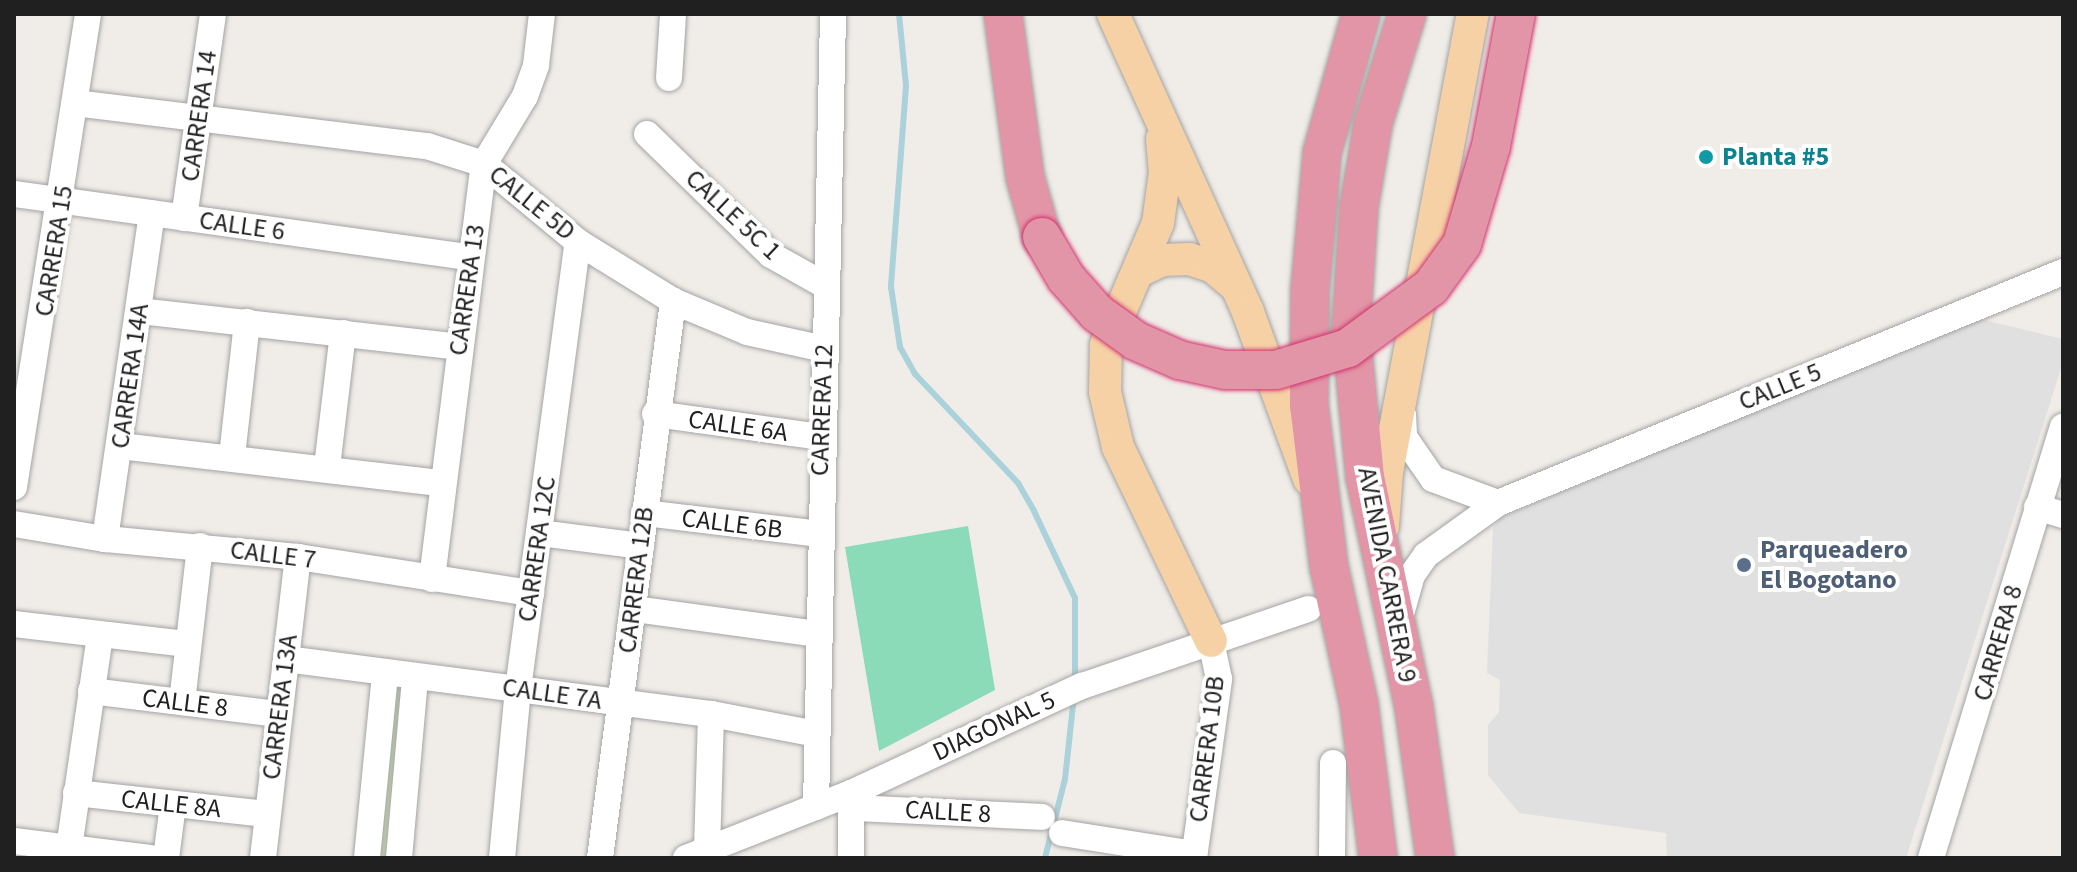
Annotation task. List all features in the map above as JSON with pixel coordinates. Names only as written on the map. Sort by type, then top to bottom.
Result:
[{"type":"highway","points":[[1003,14],[1025,177],[1042,237],[1066,278],[1097,313],[1136,341],[1179,360],[1225,370],[1276,370],[1348,348],[1431,287],[1462,244],[1491,146],[1516,14]]},
{"type":"highway","name":"AVENIDA CARRERA 9","points":[[1361,14],[1322,153],[1310,289],[1309,405],[1329,567],[1359,705],[1378,858]]},
{"type":"highway","name":"AVENIDA CARRERA 9","points":[[1407,14],[1373,124],[1352,290],[1365,477],[1398,629],[1435,858]]},
{"type":"main road","points":[[1113,14],[1233,284],[1311,484],[1329,567]]},
{"type":"main road","points":[[1381,561],[1387,472],[1473,14]]},
{"type":"main road","points":[[1160,121],[1163,185],[1158,223],[1106,345],[1105,392],[1118,447],[1211,641]]},
{"type":"main road","points":[[1139,271],[1163,260],[1189,259],[1213,267],[1233,284]]},
{"type":"street","name":"CARRERA 15","points":[[14,487],[63,201],[88,14]]},
{"type":"street","name":"CARRERA 14","points":[[184,218],[213,14]]},
{"type":"street","name":"CARRERA 13","points":[[432,579],[484,164],[525,96],[536,65],[542,14]]},
{"type":"street","points":[[669,78],[673,14]]},
{"type":"street","name":"CARRERA 12","points":[[816,807],[816,634],[833,14]]},
{"type":"street","name":"CALLE 5D","points":[[75,103],[427,146],[484,164],[578,242],[673,301],[747,332],[824,349]]},
{"type":"street","name":"CALLE 5C 1","points":[[647,134],[771,255],[826,286]]},
{"type":"street","name":"CALLE 6","points":[[14,194],[470,257]]},
{"type":"street","name":"CARRERA 14A","points":[[105,539],[152,213]]},
{"type":"street","name":"CARRERA 12C","points":[[502,858],[518,689],[578,242]]},
{"type":"street","name":"CALLE 5","points":[[1398,629],[1407,589],[1426,555],[1498,503],[2063,272]]},
{"type":"street","name":"CARRERA 12B","points":[[600,858],[634,609],[655,414],[673,301]]},
{"type":"street","points":[[140,311],[459,347]]},
{"type":"street","points":[[232,456],[247,322]]},
{"type":"street","points":[[327,467],[343,333]]},
{"type":"street","points":[[1402,391],[1404,437],[1415,460],[1433,479],[1456,492],[1498,503]]},
{"type":"street","name":"CALLE 6A","points":[[655,414],[821,437]]},
{"type":"street","name":"CARRERA 8","points":[[1931,858],[2063,427]]},
{"type":"street","points":[[120,446],[232,456],[442,483]]},
{"type":"street","points":[[2037,507],[2063,515]]},
{"type":"street","name":"CALLE 6B","points":[[644,513],[820,534]]},
{"type":"street","name":"CALLE 7","points":[[14,524],[105,539],[298,557],[531,593]]},
{"type":"street","points":[[540,533],[641,546]]},
{"type":"street","points":[[182,702],[200,546]]},
{"type":"street","name":"CARRERA 13A","points":[[263,858],[298,557]]},
{"type":"street","points":[[634,609],[816,634]]},
{"type":"street","name":"DIAGONAL 5","points":[[697,854],[741,847],[816,807],[852,800],[1073,690],[1308,609]]},
{"type":"street","points":[[14,624],[188,644]]},
{"type":"street","points":[[69,848],[100,635]]},
{"type":"street","name":"CARRERA 10B","points":[[1194,856],[1219,679],[1211,641]]},
{"type":"street","name":"CALLE 7A","points":[[286,659],[711,714],[817,734]]},
{"type":"street","points":[[367,858],[385,674]]},
{"type":"street","points":[[399,858],[415,677]]},
{"type":"street","name":"CALLE 8","points":[[91,691],[279,714]]},
{"type":"street","points":[[697,854],[711,714]]},
{"type":"street","points":[[1332,858],[1333,763]]},
{"type":"street","name":"CALLE 8A","points":[[76,793],[266,814]]},
{"type":"street","points":[[851,858],[852,800]]},
{"type":"street","name":"CALLE 8","points":[[852,800],[1052,825],[1194,856]]},
{"type":"street","points":[[166,858],[173,805]]},
{"type":"street","points":[[14,841],[150,858]]},
{"type":"green space","points":[[968,526],[995,690],[879,751],[845,547]]},
{"type":"green space","points":[[388,680],[410,683],[393,858],[374,858]]},
{"type":"shaded area","name":"Parqueadero El Bogotano","points":[[1976,318],[2063,339],[2063,362],[1906,858],[1667,858],[1666,833],[1519,813],[1488,775],[1488,725],[1499,712],[1500,680],[1487,673],[1493,528],[1500,518]]},
{"type":"waterway","points":[[899,14],[906,86],[891,287],[900,347],[915,374],[1018,483],[1034,511],[1075,598],[1075,681]]},
{"type":"waterway","points":[[1045,858],[1065,779],[1074,696]]},
{"type":"place","name":"Planta #5","points":[[1706,157]]},
{"type":"place","name":"Parqueadero El Bogotano","points":[[1744,565]]}]
